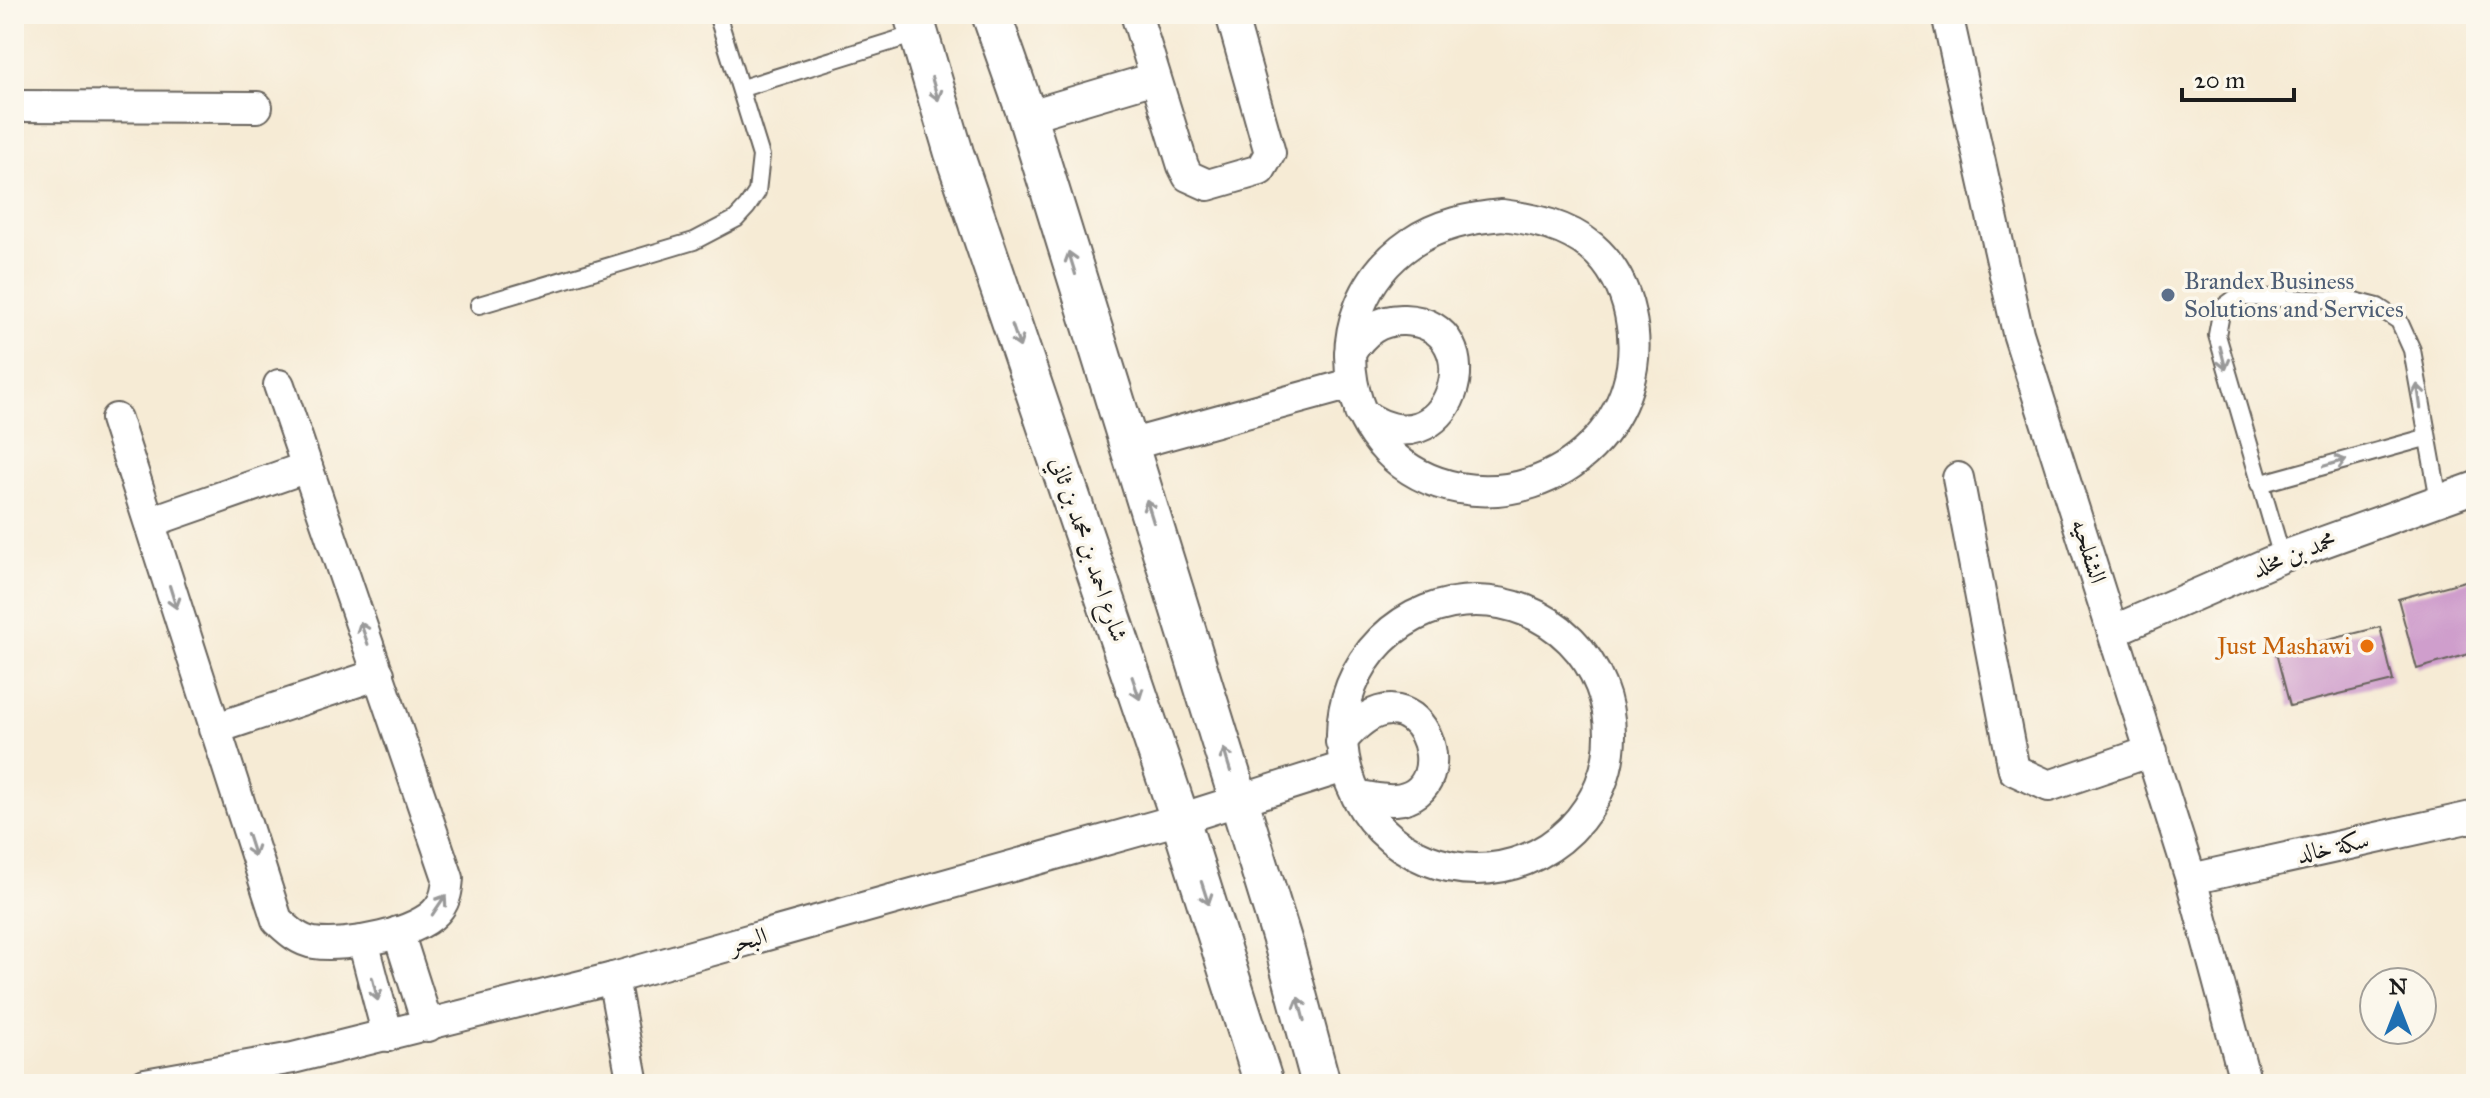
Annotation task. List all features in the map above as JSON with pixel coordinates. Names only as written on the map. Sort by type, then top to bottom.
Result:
[{"type":"street","points":[[991,14],[1027,116],[1239,799],[1284,946],[1321,1084]]},
{"type":"street","points":[[1146,17],[1155,78],[1188,176],[1208,185],[1260,170],[1270,153],[1231,14]]},
{"type":"street","name":"الشفلحيه","points":[[1947,14],[2018,333],[2115,630],[2191,879],[2246,1084]]},
{"type":"street","name":"شارع احمد بن محمد بن ثاني","points":[[916,24],[954,153],[1180,819],[1264,1084]]},
{"type":"street","points":[[1027,116],[1155,78]]},
{"type":"street","points":[[14,106],[257,107]]},
{"type":"street","points":[[1502,215],[1545,223],[1592,247],[1614,271],[1627,299],[1634,329],[1634,359],[1628,390],[1616,418],[1598,443],[1562,471],[1519,488],[1458,487],[1427,478],[1400,463],[1377,441],[1356,398],[1350,353],[1354,321],[1367,291],[1386,265],[1410,243],[1439,227],[1470,218],[1502,215]]},
{"type":"street","points":[[1350,353],[1360,337],[1375,326],[1393,319],[1412,320],[1430,327],[1444,339],[1454,355],[1457,374],[1454,393],[1444,409],[1430,422],[1412,428],[1393,429],[1375,423],[1356,398]]},
{"type":"street","points":[[116,419],[277,920],[294,935],[313,943],[363,941],[424,922],[438,910],[446,895],[448,878],[279,385]]},
{"type":"street","points":[[1129,445],[1356,398]]},
{"type":"street","points":[[150,522],[307,467]]},
{"type":"street","points":[[1958,478],[2014,770],[2049,786],[2152,751]]},
{"type":"street","name":"محمد بن مخلد","points":[[2115,630],[2282,557],[2476,487]]},
{"type":"street","points":[[1495,602],[1545,620],[1566,636],[1597,678],[1606,703],[1610,729],[1609,755],[1591,804],[1556,843],[1533,857],[1482,869],[1430,861],[1384,834],[1358,796],[1342,754],[1348,690],[1375,645],[1395,627],[1418,614],[1456,603],[1495,602]]},
{"type":"street","points":[[214,729],[379,674]]},
{"type":"street","points":[[1342,754],[1368,714],[1384,710],[1401,711],[1416,719],[1426,732],[1433,766],[1425,783],[1412,794],[1396,800],[1358,796]]},
{"type":"street","name":"البحر","points":[[145,1084],[293,1058],[613,978],[1180,819],[1239,799],[1342,754]]},
{"type":"street","name":"سكة خالد","points":[[2191,879],[2476,816]]},
{"type":"street","points":[[398,932],[428,1026]]},
{"type":"street","points":[[363,941],[388,1036]]},
{"type":"street","points":[[613,978],[633,1084]]},
{"type":"lane","points":[[479,305],[694,241],[736,219],[757,192],[761,173],[759,147],[717,14]]},
{"type":"lane","points":[[742,88],[916,24]]},
{"type":"lane","points":[[2282,557],[2217,335],[2222,308],[2237,297],[2351,300],[2378,307],[2399,321],[2412,350],[2425,438],[2439,500]]},
{"type":"lane","points":[[2259,484],[2425,438]]},
{"type":"building","points":[[2476,578],[2476,652],[2417,669],[2398,599]]},
{"type":"building","points":[[2380,627],[2393,681],[2290,706],[2276,653]]},
{"type":"place","name":"Brandex Business Solutions and Services","points":[[2168,295]]},
{"type":"place","name":"Just Mashawi","points":[[2367,646]]}]
